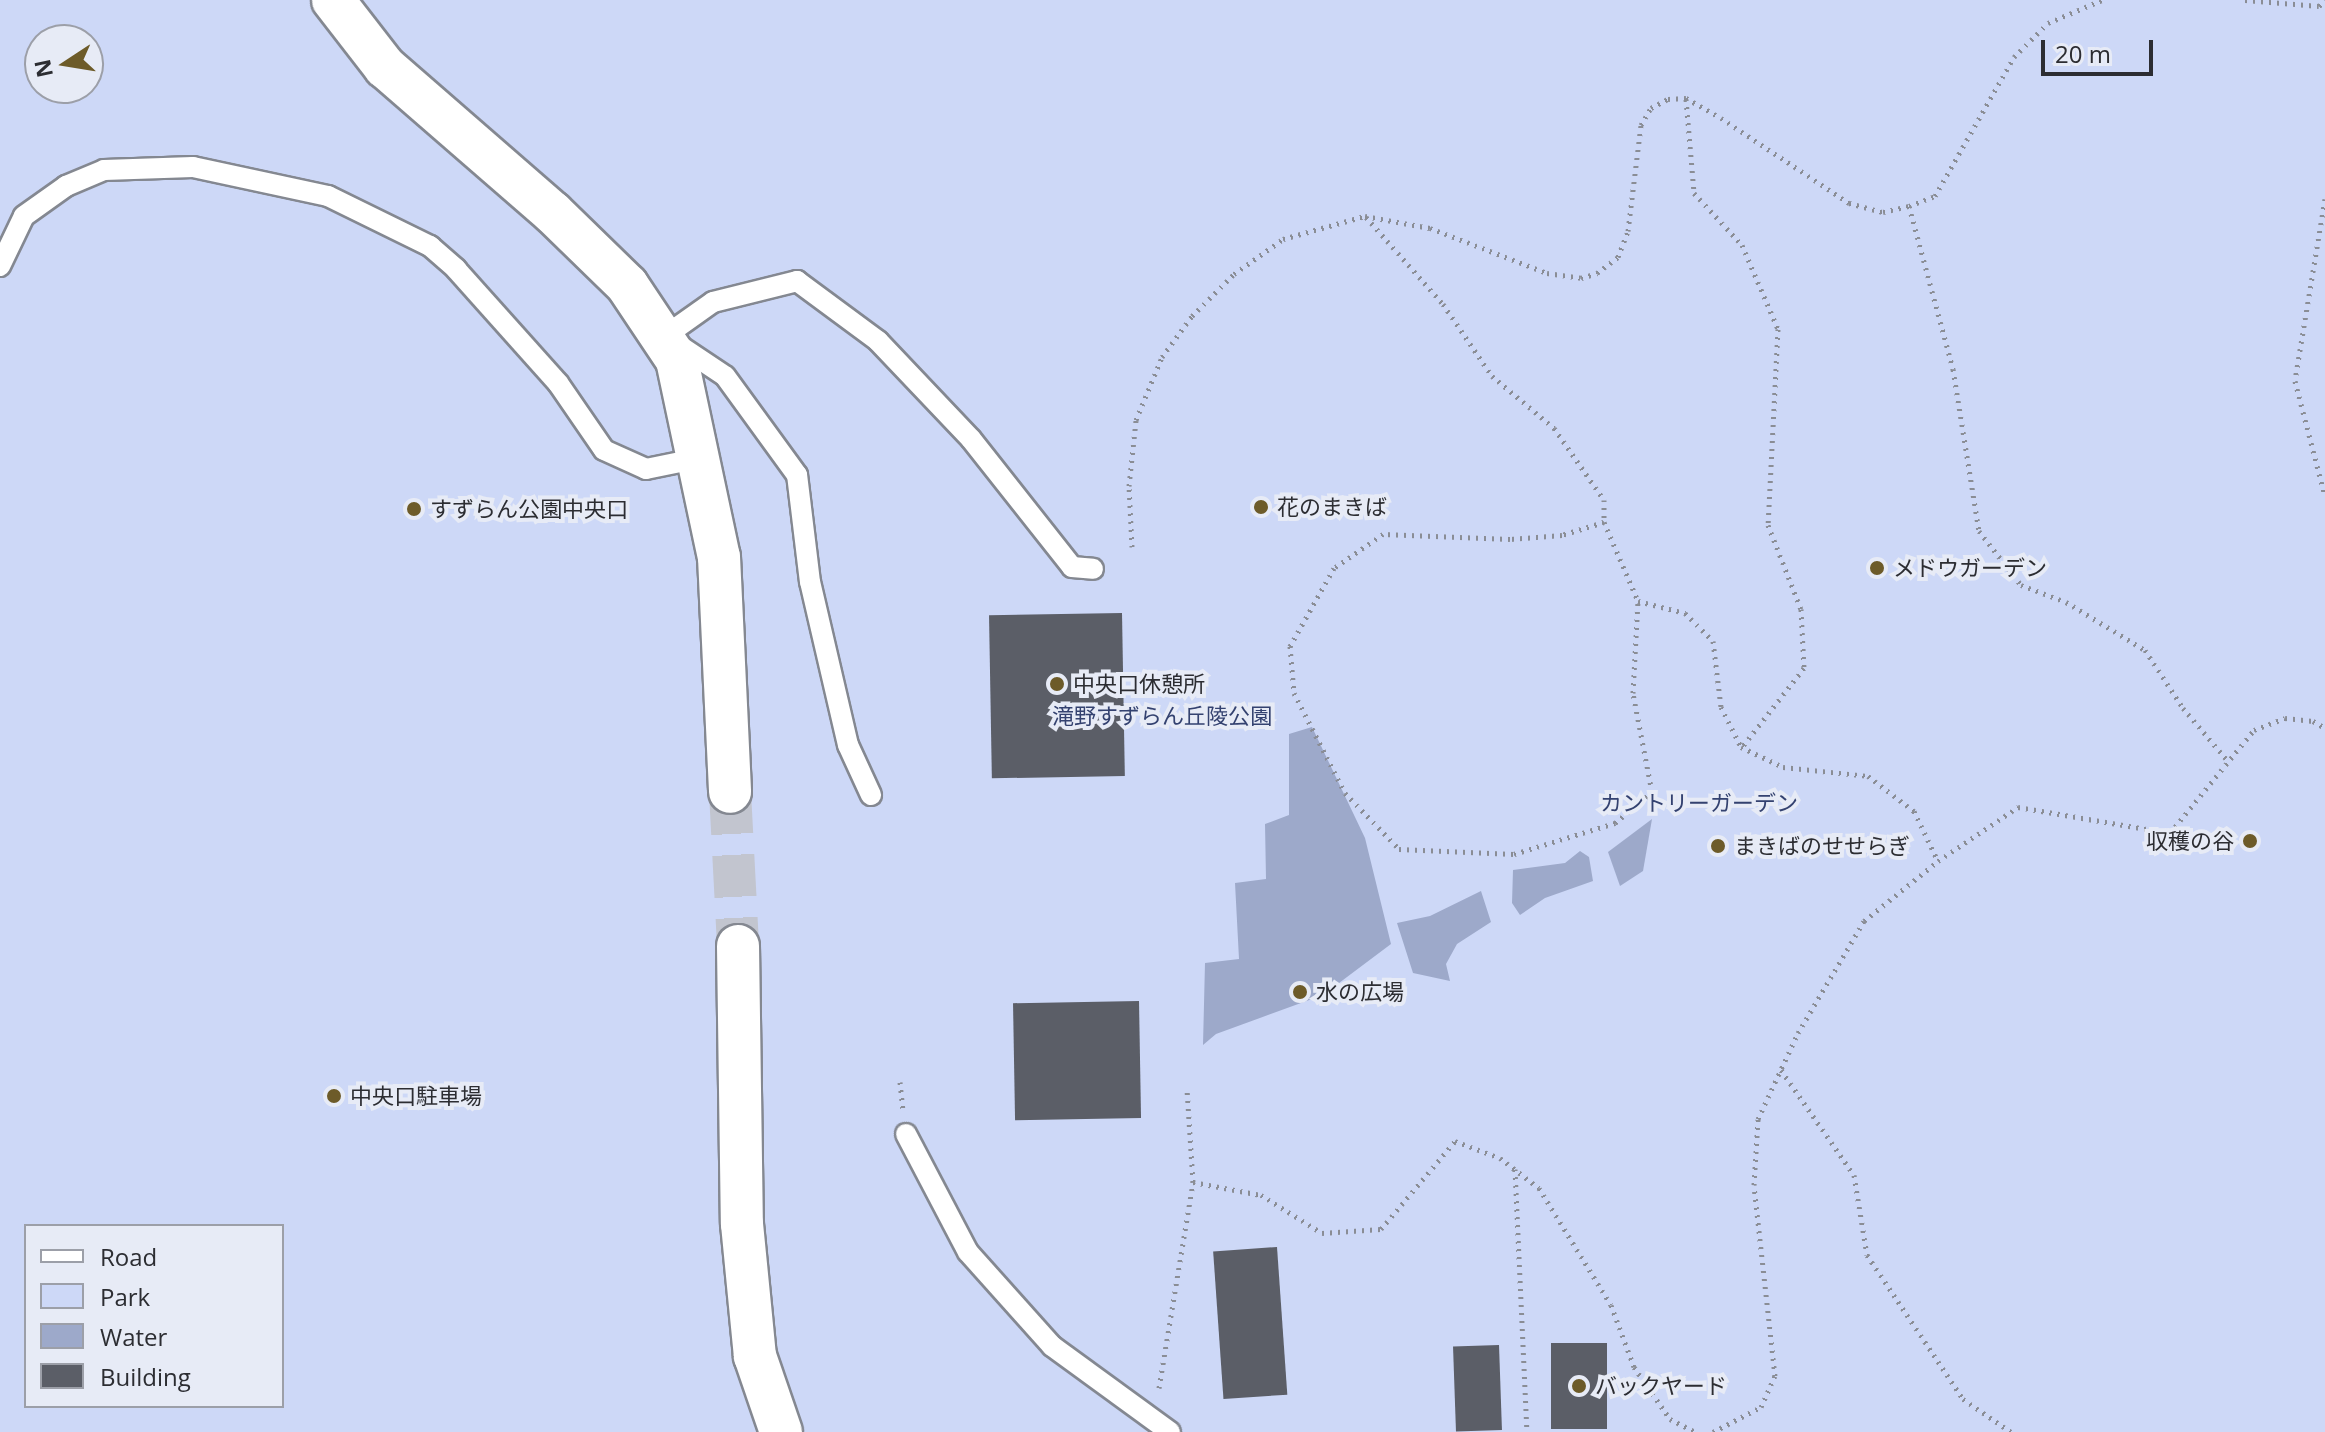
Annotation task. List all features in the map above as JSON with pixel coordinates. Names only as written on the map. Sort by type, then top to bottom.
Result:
[{"type":"street","points":[[333,0],[385,67],[552,212],[627,285],[665,336],[677,360],[719,557],[730,792]]},
{"type":"street","points":[[738,946],[742,1224],[755,1356],[781,1432]]},
{"type":"lane","points":[[0,266],[24,216],[66,186],[104,170],[193,167],[328,196],[430,246],[456,269],[558,383],[604,450],[646,469],[700,458]]},
{"type":"lane","points":[[871,795],[848,745],[813,596],[797,475],[725,376],[665,336],[713,302],[797,281],[888,352],[971,439],[1072,567],[1093,569]]},
{"type":"lane","points":[[906,1134],[968,1252],[1052,1346],[1161,1428]]},
{"type":"path","points":[[1132,547],[1129,486],[1136,420],[1162,357],[1192,316],[1234,274],[1283,239],[1365,216],[1430,228],[1547,273],[1581,278],[1597,273],[1618,257],[1628,231],[1641,125],[1651,108],[1668,99],[1686,98],[1752,136],[1782,162],[1849,203],[1883,212],[1909,206],[1935,196],[2014,57],[2048,23],[2102,0]]},
{"type":"path","points":[[2245,0],[2319,6],[2325,1]]},
{"type":"path","points":[[1686,98],[1694,193],[1742,245],[1778,329],[1768,525],[1801,609],[1804,668],[1741,747]]},
{"type":"path","points":[[2325,199],[2295,381],[2325,496]]},
{"type":"path","points":[[1909,206],[1953,369],[1979,531],[2021,585],[2066,602],[2145,650],[2183,708],[2228,761]]},
{"type":"path","points":[[1365,216],[1443,304],[1492,376],[1554,428],[1604,500],[1604,522],[1638,601],[1633,693],[1652,792],[1615,823],[1514,854],[1399,849],[1345,793],[1294,693],[1290,646],[1334,568],[1383,534],[1510,539],[1562,535],[1604,522]]},
{"type":"path","points":[[1638,601],[1685,613],[1713,641],[1721,707],[1741,747],[1783,767],[1868,776],[1914,811],[1938,861]]},
{"type":"path","points":[[1713,1432],[1761,1407],[1775,1376],[1754,1185],[1758,1119],[1781,1070],[1864,921],[1938,861],[2018,807],[2170,833],[2254,730],[2285,718],[2313,721],[2325,728]]},
{"type":"path","points":[[1781,1070],[1854,1175],[1867,1255],[1963,1399],[2011,1432]]},
{"type":"path","points":[[1161,1428],[1193,1182],[1187,1088]]},
{"type":"path","points":[[1193,1182],[1261,1195],[1322,1233],[1381,1229],[1455,1141],[1515,1169],[1539,1188],[1611,1305],[1634,1367],[1670,1419],[1696,1432]]},
{"type":"path","points":[[1515,1169],[1527,1431]]},
{"type":"green space","name":"滝野すずらん丘陵公園","points":[[0,0],[2325,0],[2325,1432],[0,1432]]},
{"type":"water","points":[[1312,727],[1365,838],[1391,944],[1323,995],[1216,1034],[1203,1045],[1205,963],[1239,959],[1235,883],[1266,879],[1265,824],[1289,815],[1289,734]]},
{"type":"water","points":[[1652,819],[1643,871],[1620,886],[1608,852]]},
{"type":"water","points":[[1580,851],[1589,857],[1593,881],[1545,898],[1520,915],[1512,903],[1513,870],[1565,863]]},
{"type":"water","points":[[1481,891],[1491,922],[1457,944],[1446,964],[1450,981],[1413,973],[1397,923],[1430,916]]},
{"type":"building","name":"中央口休憩所","points":[[1122,613],[1125,776],[992,778],[989,615]]},
{"type":"building","points":[[1139,1001],[1141,1118],[1015,1120],[1013,1003]]},
{"type":"building","points":[[1277,1247],[1287,1395],[1223,1399],[1213,1251]]},
{"type":"building","name":"バックヤード","points":[[1551,1343],[1607,1343],[1607,1429],[1551,1429]]},
{"type":"building","points":[[1499,1345],[1502,1430],[1456,1432],[1453,1347]]},
{"type":"tunnel","points":[[730,792],[738,946]]},
{"type":"place","name":"花のまきば","points":[[1261,507]]},
{"type":"place","name":"すずらん公園中央口","points":[[414,509]]},
{"type":"place","name":"メドウガーデン","points":[[1877,568]]},
{"type":"place","name":"中央口休憩所","points":[[1057,684]]},
{"type":"place","name":"収穫の谷","points":[[2250,841]]},
{"type":"place","name":"まきばのせせらぎ","points":[[1718,846]]},
{"type":"place","name":"水の広場","points":[[1300,992]]},
{"type":"place","name":"中央口駐車場","points":[[334,1096]]},
{"type":"place","name":"バックヤード","points":[[1579,1386]]},
{"type":"park label","name":"カントリーガーデン","points":[[1699,803]]}]
